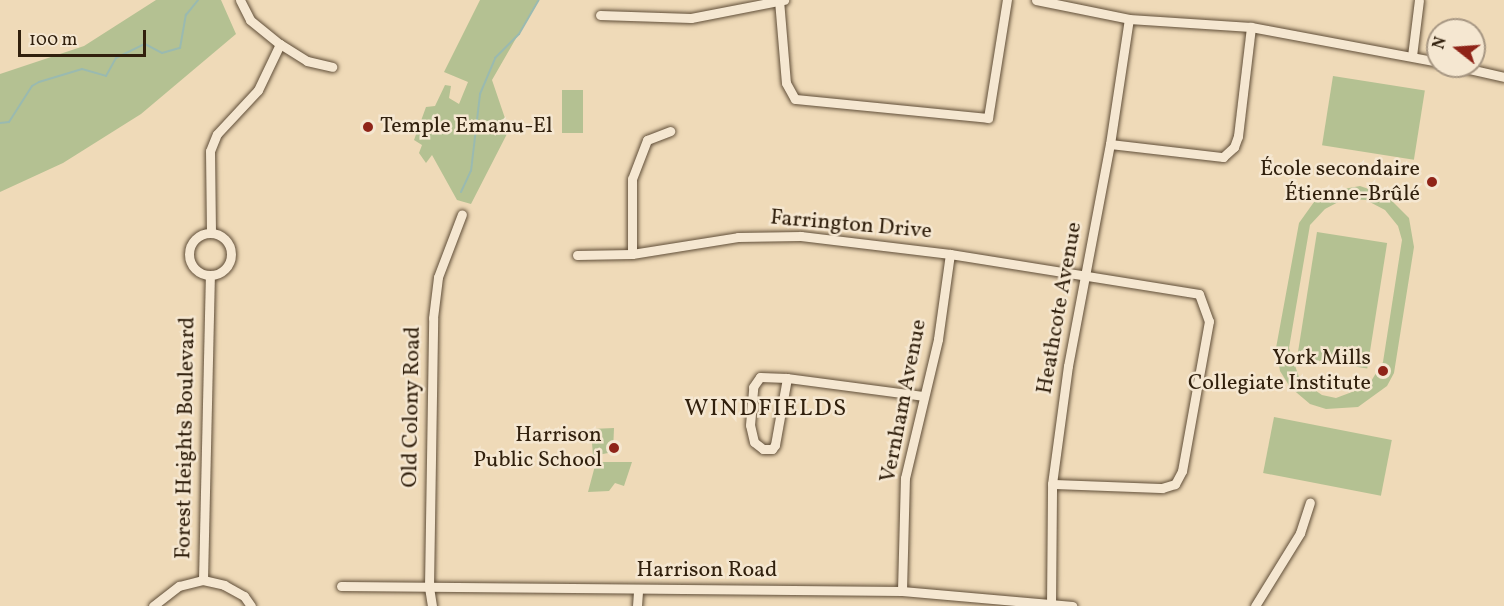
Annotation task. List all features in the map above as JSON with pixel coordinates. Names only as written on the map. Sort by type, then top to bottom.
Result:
[{"type":"street","points":[[240,0],[249,20],[280,44],[308,61],[332,67]]},
{"type":"street","points":[[600,15],[691,18],[781,0],[786,83],[795,99],[988,118],[1006,0]]},
{"type":"street","points":[[1036,0],[1130,19],[1251,27],[1426,59]]},
{"type":"street","points":[[1412,56],[1419,0]]},
{"type":"street","name":"Heathcote Avenue","points":[[1051,605],[1052,484],[1068,366],[1110,144],[1130,19]]},
{"type":"street","points":[[1110,144],[1222,158],[1234,147],[1238,136],[1251,27]]},
{"type":"street","points":[[211,232],[210,151],[217,134],[258,90],[280,44]]},
{"type":"street","points":[[1486,73],[1504,77]]},
{"type":"street","points":[[632,254],[632,179],[647,140],[670,131]]},
{"type":"street","name":"Old Colony Road","points":[[432,606],[429,587],[433,318],[438,277],[462,214]]},
{"type":"street","points":[[211,232],[223,237],[231,254],[227,266],[210,275],[195,270],[188,253],[194,239],[211,232]]},
{"type":"street","name":"Farrington Drive","points":[[577,255],[632,254],[738,237],[801,236],[950,254],[1199,294],[1209,321],[1182,471],[1175,484],[1162,488],[1052,484]]},
{"type":"street","name":"Vernham Avenue","points":[[902,591],[905,478],[938,339],[950,254]]},
{"type":"street","name":"Forest Heights Boulevard","points":[[210,275],[203,580],[224,585],[244,596],[251,606]]},
{"type":"street","points":[[787,378],[775,445],[772,449],[763,449],[754,442],[750,425],[753,387],[760,377],[787,378],[924,396]]},
{"type":"street","points":[[1255,606],[1300,533],[1310,503]]},
{"type":"street","points":[[153,606],[179,586],[203,580]]},
{"type":"street","name":"Harrison Road","points":[[341,586],[902,591],[1072,606]]},
{"type":"street","points":[[637,606],[638,590]]},
{"type":"green space","points":[[156,0],[221,0],[236,34],[141,114],[63,163],[0,192],[0,74],[84,46]]},
{"type":"green space","points":[[480,0],[538,0],[492,80],[509,130],[471,204],[457,200],[432,155],[426,163],[419,153],[422,145],[414,140],[426,107],[435,106],[445,85],[451,86],[449,98],[459,104],[468,82],[444,72]]},
{"type":"green space","points":[[1333,76],[1425,91],[1414,160],[1322,145]]},
{"type":"green space","points":[[562,90],[583,90],[583,133],[562,133]]},
{"type":"green space","points":[[1360,186],[1386,195],[1409,218],[1414,247],[1394,373],[1387,386],[1358,407],[1326,409],[1310,404],[1290,387],[1280,371],[1276,348],[1299,223],[1314,202],[1327,192]],"holes":[[[1344,199],[1366,200],[1385,210],[1398,226],[1402,240],[1383,362],[1368,386],[1336,398],[1322,395],[1300,380],[1289,348],[1310,225],[1325,209]]]},
{"type":"green space","points":[[1317,232],[1387,243],[1367,369],[1297,357]]},
{"type":"green space","points":[[1274,417],[1392,440],[1381,496],[1263,473]]},
{"type":"green space","points":[[614,428],[613,452],[593,456],[591,429]]},
{"type":"green space","points":[[596,462],[632,462],[624,486],[615,483],[609,491],[588,492]]},
{"type":"waterway","points":[[0,123],[9,122],[32,86],[39,82],[82,69],[106,76],[116,58],[145,44],[162,53],[180,48],[186,15],[198,0]]},
{"type":"waterway","points":[[461,192],[471,171],[480,94],[495,58],[519,34],[539,0]]},
{"type":"place","name":"Temple Emanu-El","points":[[368,127]]},
{"type":"place","name":"École secondaire Étienne-Brûlé","points":[[1432,182]]},
{"type":"place","name":"York Mills Collegiate Institute","points":[[1383,371]]},
{"type":"place","name":"Harrison Public School","points":[[614,448]]},
{"type":"district","name":"WINDFIELDS","points":[[766,410]]}]
